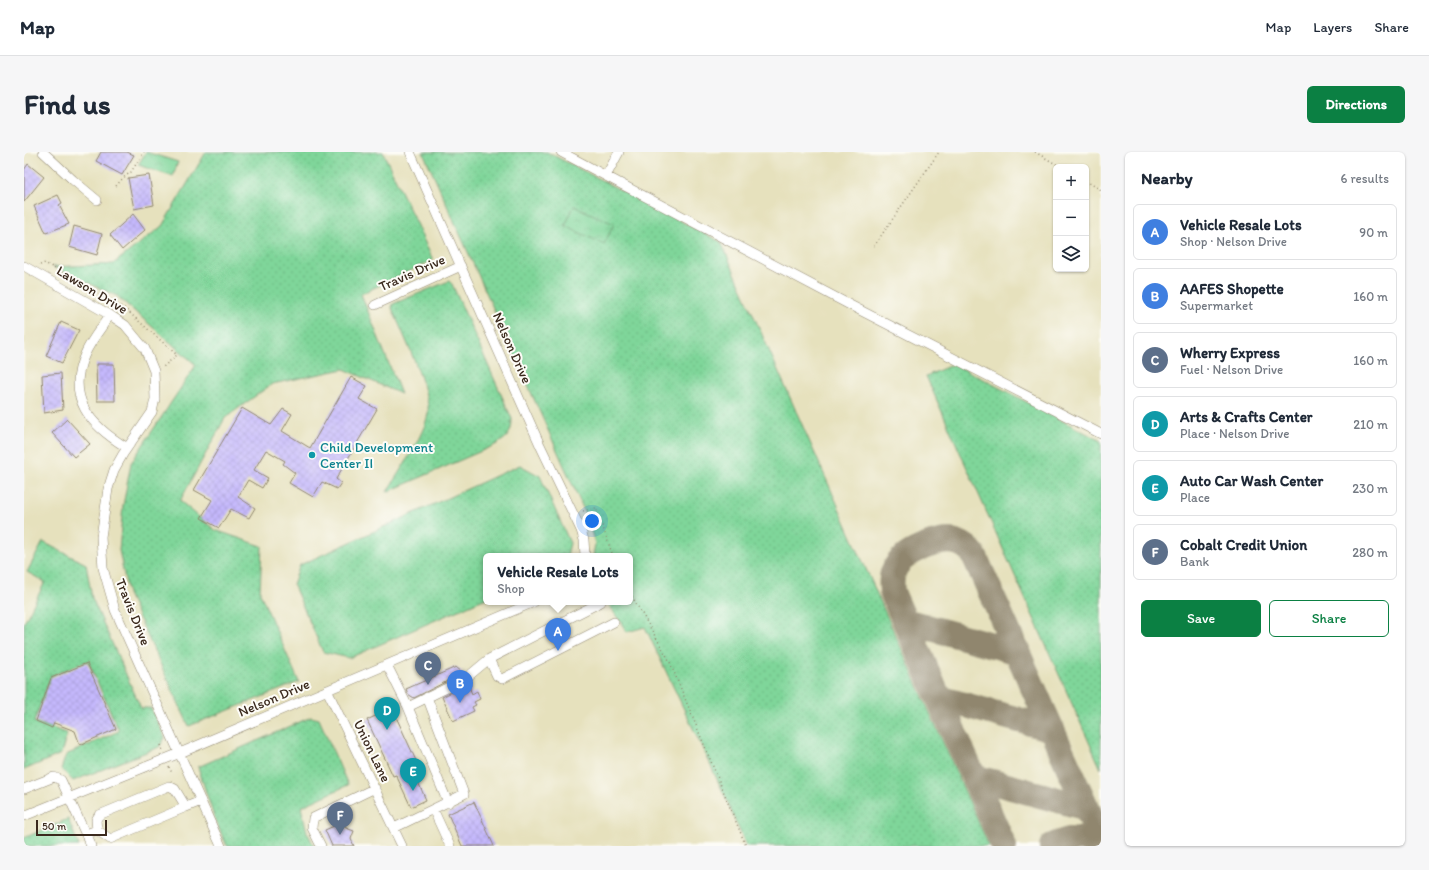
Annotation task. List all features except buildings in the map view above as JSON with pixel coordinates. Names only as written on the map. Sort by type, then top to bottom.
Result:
[{"type":"street","points":[[44,152],[73,180],[97,200]]},
{"type":"street","name":"Nelson Drive","points":[[410,152],[540,445],[573,514],[584,540],[585,553]]},
{"type":"street","points":[[562,152],[850,305],[1101,434]]},
{"type":"street","points":[[606,176],[619,152]]},
{"type":"street","name":"Lawson Drive","points":[[24,266],[125,325],[145,349],[154,373],[155,399],[152,412]]},
{"type":"street","name":"Travis Drive","points":[[375,305],[461,266]]},
{"type":"street","points":[[110,315],[90,344],[82,361],[80,393],[85,410],[94,424],[126,447]]},
{"type":"street","name":"Travis Drive","points":[[152,412],[126,447],[114,470],[104,506],[101,537],[102,568],[115,610],[221,846]]},
{"type":"street","name":"Nelson Drive","points":[[24,816],[180,753],[527,605]]},
{"type":"street","points":[[408,707],[465,679],[489,659],[595,605]]},
{"type":"street","points":[[489,659],[497,676],[502,679],[614,622]]},
{"type":"street","points":[[387,665],[408,707],[448,803]]},
{"type":"street","name":"Union Lane","points":[[327,690],[402,846]]},
{"type":"street","points":[[394,828],[448,803],[463,795],[464,792],[427,697]]},
{"type":"street","points":[[24,789],[57,777],[61,780],[91,846]]},
{"type":"street","points":[[186,807],[175,789],[169,786],[99,816],[96,820],[97,830],[110,840],[201,801]]},
{"type":"street","points":[[321,846],[312,828],[313,818],[375,788]]},
{"type":"street","points":[[434,809],[450,846]]},
{"type":"street","points":[[86,834],[97,830]]},
{"type":"path","points":[[116,186],[131,172],[144,152]]},
{"type":"path","points":[[874,246],[939,152]]},
{"type":"path","points":[[1035,152],[1056,164]]},
{"type":"path","points":[[1089,183],[1101,190]]},
{"type":"path","points":[[154,373],[177,355]]},
{"type":"path","points":[[573,514],[596,508],[612,553]]},
{"type":"path","points":[[633,599],[669,660],[746,846]]},
{"type":"green space","points":[[146,152],[178,162],[173,177],[138,165]]},
{"type":"green space","points":[[206,152],[383,152],[433,260],[361,294],[401,394],[344,369],[272,384],[225,418],[180,501],[215,530],[262,546],[260,593],[299,682],[189,726],[128,594],[119,550],[123,506],[131,463],[196,365],[117,296],[53,267],[113,264],[162,226]]},
{"type":"green space","points":[[423,152],[547,152],[721,242],[989,846],[746,846],[725,796],[645,627],[627,632],[609,605],[633,605],[633,553],[594,553],[595,544],[587,517]]},
{"type":"green space","points":[[574,206],[614,224],[604,244],[565,226]]},
{"type":"green space","points":[[449,281],[452,284],[512,419],[511,429],[508,436],[493,446],[387,492],[417,442],[426,422],[428,413],[428,403],[425,391],[392,308],[393,304]]},
{"type":"green space","points":[[954,364],[1101,441],[1101,769],[926,376]]},
{"type":"green space","points":[[520,465],[540,476],[570,543],[568,553],[483,553],[483,599],[349,658],[323,652],[293,584],[300,565]]},
{"type":"green space","points":[[43,542],[86,564],[92,598],[141,708],[151,708],[165,738],[159,747],[73,781],[61,769],[66,755],[119,731],[88,661],[51,676],[34,722],[67,733],[61,754],[24,770],[24,623],[45,582],[27,572]]},
{"type":"green space","points":[[311,717],[319,719],[348,785],[301,807],[307,832],[314,846],[227,846],[215,820],[198,767]]},
{"type":"green space","points":[[68,819],[79,846],[24,846],[24,838]]},
{"type":"taxiway","points":[[1004,846],[892,592],[892,578],[897,565],[917,550],[935,543],[952,541],[959,543],[974,555],[1101,840]]},
{"type":"taxiway","points":[[905,621],[1018,652]]},
{"type":"taxiway","points":[[939,698],[1052,729]]},
{"type":"taxiway","points":[[974,777],[1087,808]]},
{"type":"taxiway","points":[[1052,846],[1077,838],[1083,838],[1095,842],[1101,846]]},
{"type":"place","name":"Child Development Center II","points":[[312,455]]},
{"type":"place","name":"Vehicle Resale Lots","points":[[558,651]]},
{"type":"place","name":"Wherry Express","points":[[428,685]]},
{"type":"place","name":"AAFES Shopette","points":[[460,703]]},
{"type":"place","name":"Arts & Crafts Center","points":[[387,730]]},
{"type":"place","name":"Auto Car Wash Center","points":[[413,791]]},
{"type":"place","name":"Cobalt Credit Union","points":[[340,835]]}]
